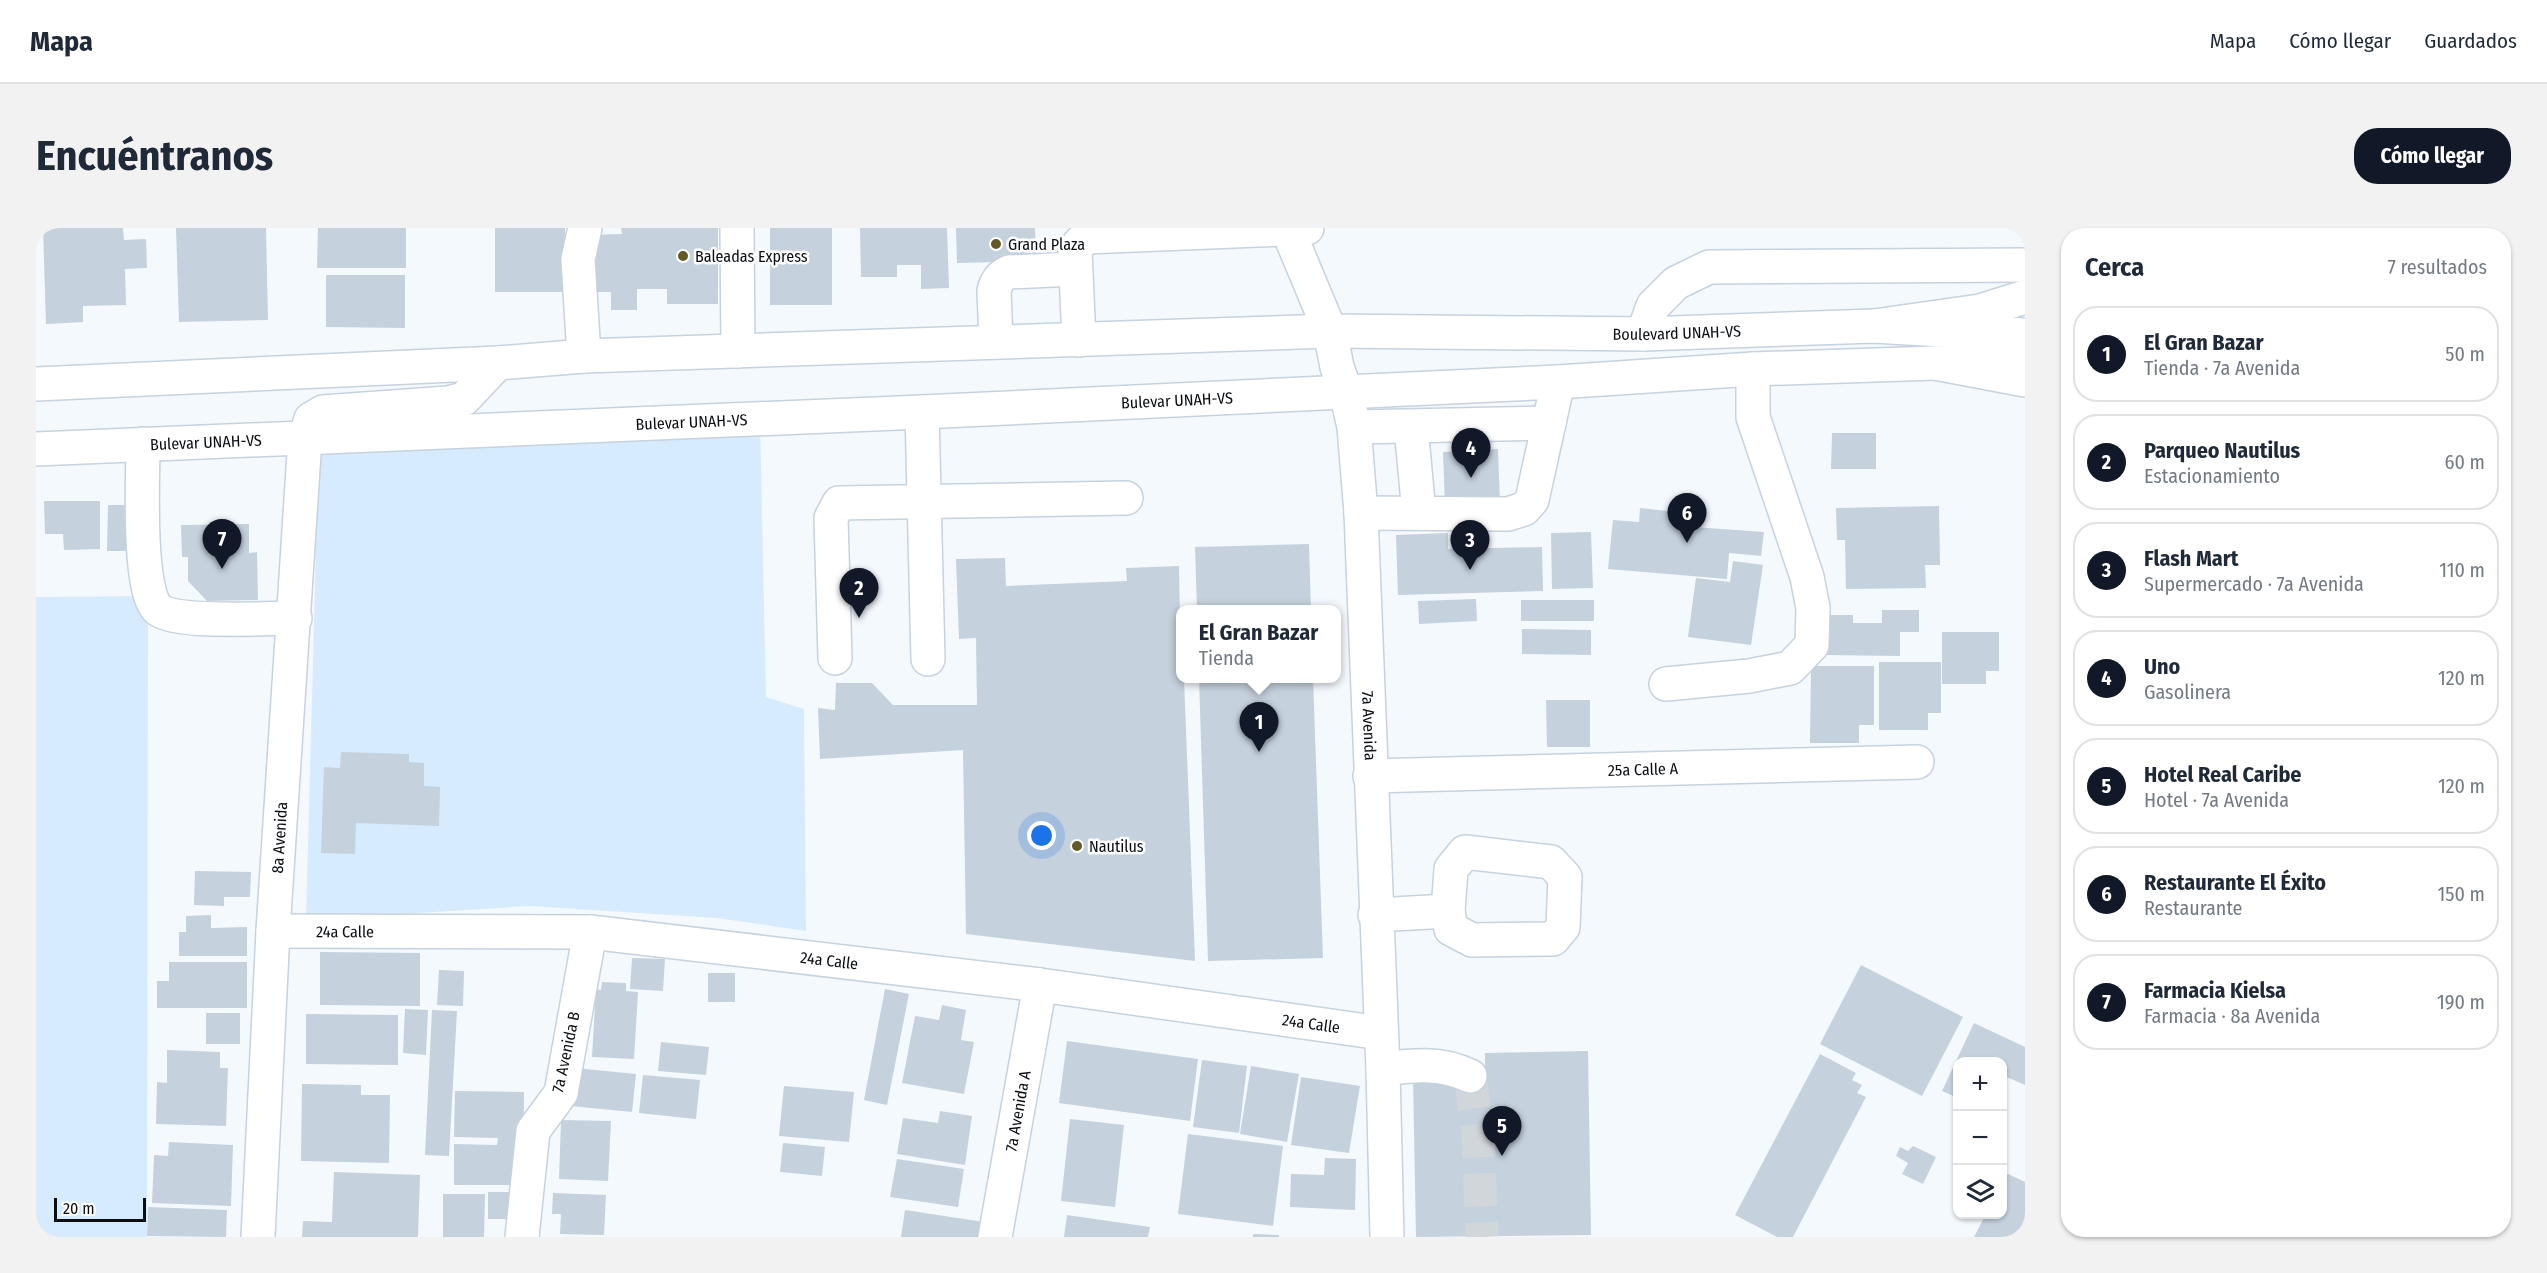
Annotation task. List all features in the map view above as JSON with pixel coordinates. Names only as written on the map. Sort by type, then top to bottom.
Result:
[{"type":"main road","points":[[584,356],[578,259],[585,228]]},
{"type":"main road","points":[[737,228],[738,351]]},
{"type":"main road","points":[[1078,340],[1075,251],[1078,243],[1086,237],[1294,228]]},
{"type":"main road","name":"7a Avenida","points":[[1294,228],[1330,331],[1337,367],[1346,392],[1354,427],[1360,513],[1383,1069],[1387,1237]]},
{"type":"main road","points":[[1643,334],[1653,306],[1676,283],[1709,267],[2025,265]]},
{"type":"main road","points":[[996,342],[994,291],[995,284],[1003,275],[1009,272],[1075,270]]},
{"type":"main road","points":[[1874,326],[1980,311],[2025,297]]},
{"type":"main road","name":"Boulevard UNAH-VS","points":[[1330,331],[1643,334],[1874,326],[2025,335]]},
{"type":"main road","points":[[36,384],[498,363],[584,356],[1330,331]]},
{"type":"main road","points":[[1346,392],[1558,382],[1753,369],[2025,360]]},
{"type":"main road","points":[[305,438],[310,419],[323,412],[448,403],[464,399],[498,363]]},
{"type":"main road","points":[[1935,363],[2025,380]]},
{"type":"main road","points":[[1666,684],[1790,668],[1812,645],[1813,608],[1807,577],[1753,417],[1753,369]]},
{"type":"main road","points":[[1360,513],[1508,513],[1524,509],[1532,500],[1558,382]]},
{"type":"main road","name":"Bulevar UNAH-VS","points":[[36,449],[1346,392]]},
{"type":"main road","points":[[922,412],[928,659]]},
{"type":"main road","points":[[1354,427],[1549,423]]},
{"type":"main road","points":[[1412,427],[1419,513]]},
{"type":"main road","name":"8a Avenida","points":[[258,1237],[273,931],[305,438]]},
{"type":"main road","points":[[143,444],[144,564],[148,594],[157,609],[177,617],[295,618]]},
{"type":"main road","points":[[835,658],[831,518],[838,503],[1126,498]]},
{"type":"main road","name":"25a Calle A","points":[[1370,776],[1917,762]]},
{"type":"main road","points":[[1375,915],[1448,911]]},
{"type":"main road","name":"24a Calle","points":[[273,931],[590,932],[1040,985],[1381,1033]]},
{"type":"main road","name":"7a Avenida B","points":[[522,1237],[533,1131],[561,1093],[590,932]]},
{"type":"main road","name":"7a Avenida A","points":[[995,1237],[1040,985]]},
{"type":"main road","points":[[1383,1069],[1409,1065],[1436,1065],[1455,1069],[1470,1076]]},
{"type":"shaded area","points":[[760,419],[766,697],[804,709],[806,931],[717,918],[529,906],[306,920],[319,437]]},
{"type":"shaded area","points":[[148,596],[147,1237],[36,1237],[36,597]]},
{"type":"building","points":[[43,228],[123,228],[124,240],[146,239],[147,268],[125,269],[126,305],[83,306],[83,322],[46,324]]},
{"type":"building","points":[[176,228],[266,228],[268,320],[179,322]]},
{"type":"building","points":[[318,228],[406,228],[406,268],[317,268]]},
{"type":"building","points":[[495,228],[565,228],[564,292],[495,292]]},
{"type":"building","points":[[621,228],[718,228],[718,304],[667,304],[667,289],[637,289],[637,310],[611,310],[611,292],[592,292],[592,235],[622,234]]},
{"type":"building","points":[[770,228],[832,228],[832,305],[770,305]]},
{"type":"building","points":[[860,228],[947,228],[949,288],[921,289],[921,265],[897,265],[897,277],[861,277]]},
{"type":"building","name":"Grand Plaza","points":[[956,228],[1035,228],[1036,261],[957,263]]},
{"type":"building","points":[[326,275],[405,275],[405,328],[326,327]]},
{"type":"building","points":[[1832,433],[1876,433],[1876,469],[1831,469]]},
{"type":"building","points":[[1498,449],[1500,504],[1445,506],[1443,452]]},
{"type":"building","points":[[44,501],[100,501],[100,549],[64,550],[63,534],[45,534]]},
{"type":"building","points":[[108,505],[137,505],[136,551],[107,551]]},
{"type":"building","points":[[1939,506],[1940,565],[1925,565],[1926,588],[1846,589],[1845,540],[1837,540],[1836,508]]},
{"type":"building","points":[[1640,508],[1695,514],[1694,527],[1764,532],[1761,556],[1729,553],[1727,579],[1608,569],[1613,520],[1639,522]]},
{"type":"building","points":[[249,524],[249,553],[257,552],[258,600],[207,601],[188,581],[188,557],[182,557],[181,525]]},
{"type":"building","points":[[1591,532],[1593,588],[1552,589],[1551,533]]},
{"type":"building","points":[[1448,533],[1448,549],[1542,547],[1543,591],[1398,595],[1396,535]]},
{"type":"building","points":[[1309,544],[1311,605],[1197,605],[1195,547]]},
{"type":"building","name":"Nautilus","points":[[1005,558],[1006,586],[1127,581],[1126,568],[1179,566],[1180,605],[1176,605],[1176,683],[1184,683],[1195,961],[966,934],[963,750],[820,759],[818,708],[835,710],[836,683],[872,683],[893,705],[977,705],[976,638],[959,639],[956,559]]},
{"type":"building","points":[[1733,561],[1763,565],[1751,645],[1688,637],[1696,578],[1730,582]]},
{"type":"building","points":[[1476,599],[1477,621],[1419,624],[1418,601]]},
{"type":"building","points":[[1521,600],[1594,600],[1594,621],[1521,621]]},
{"type":"building","points":[[1882,610],[1919,610],[1919,632],[1900,632],[1900,656],[1825,655],[1825,615],[1853,615],[1853,623],[1882,623]]},
{"type":"building","points":[[1522,629],[1591,630],[1591,655],[1522,654]]},
{"type":"building","points":[[1942,632],[1999,632],[1999,671],[1986,671],[1986,684],[1942,684]]},
{"type":"building","points":[[1879,662],[1941,662],[1941,713],[1928,713],[1928,730],[1879,730]]},
{"type":"building","points":[[1811,666],[1874,666],[1874,725],[1859,725],[1859,743],[1810,743]]},
{"type":"building","points":[[1199,683],[1313,683],[1323,958],[1208,961]]},
{"type":"building","points":[[1546,700],[1590,700],[1590,747],[1547,747]]},
{"type":"building","points":[[341,752],[409,754],[409,762],[424,763],[424,786],[440,787],[439,826],[356,823],[355,854],[321,853],[324,767],[340,768]]},
{"type":"building","points":[[195,871],[251,872],[250,897],[224,897],[224,906],[194,905]]},
{"type":"building","points":[[211,915],[211,928],[247,927],[247,956],[179,956],[179,932],[186,932],[186,916]]},
{"type":"building","points":[[320,952],[420,953],[420,1006],[320,1005]]},
{"type":"building","points":[[632,958],[665,959],[663,991],[630,989]]},
{"type":"building","points":[[169,962],[247,962],[247,1008],[157,1008],[157,981],[169,981]]},
{"type":"building","points":[[1861,965],[1963,1017],[1922,1096],[1820,1044]]},
{"type":"building","points":[[439,970],[464,971],[463,1006],[437,1005]]},
{"type":"building","points":[[708,973],[735,973],[735,1002],[708,1002]]},
{"type":"building","points":[[602,982],[626,983],[626,991],[638,992],[634,1059],[592,1057],[596,989],[601,990]]},
{"type":"building","points":[[885,989],[909,994],[887,1105],[864,1100]]},
{"type":"building","points":[[942,1005],[966,1010],[961,1040],[974,1042],[964,1094],[902,1083],[915,1016],[939,1020]]},
{"type":"building","points":[[405,1009],[428,1010],[426,1055],[403,1053]]},
{"type":"building","points":[[432,1010],[457,1011],[449,1156],[425,1155]]},
{"type":"building","points":[[206,1013],[240,1013],[240,1044],[206,1044]]},
{"type":"building","points":[[306,1014],[398,1015],[398,1065],[306,1064]]},
{"type":"building","points":[[1974,1023],[2025,1047],[2025,1085],[2007,1077],[2007,1057],[1958,1057]]},
{"type":"building","points":[[1067,1041],[1198,1059],[1190,1121],[1059,1103]]},
{"type":"building","points":[[661,1042],[709,1047],[706,1075],[658,1071]]},
{"type":"building","points":[[167,1050],[220,1052],[220,1068],[228,1068],[226,1126],[156,1124],[157,1082],[167,1083]]},
{"type":"building","points":[[1588,1051],[1591,1235],[1416,1237],[1413,1077],[1485,1076],[1485,1053]]},
{"type":"building","points":[[1820,1054],[1856,1073],[1852,1080],[1862,1085],[1857,1093],[1866,1097],[1793,1237],[1777,1237],[1735,1215]]},
{"type":"building","points":[[1202,1060],[1247,1066],[1239,1133],[1193,1127]]},
{"type":"building","points":[[1251,1066],[1299,1074],[1287,1142],[1240,1134]]},
{"type":"building","points":[[575,1068],[636,1074],[632,1112],[571,1106]]},
{"type":"building","points":[[1953,1068],[1953,1096],[1942,1091]]},
{"type":"building","points":[[643,1075],[700,1080],[696,1119],[639,1113]]},
{"type":"building","points":[[1301,1077],[1360,1086],[1349,1153],[1291,1145]]},
{"type":"building","points":[[302,1084],[361,1085],[361,1095],[390,1095],[389,1163],[301,1161]]},
{"type":"building","points":[[784,1086],[854,1092],[849,1142],[779,1136]]},
{"type":"building","points":[[455,1091],[524,1092],[523,1185],[454,1185],[454,1144],[497,1145],[498,1138],[454,1137]]},
{"type":"building","points":[[940,1111],[972,1116],[965,1165],[897,1154],[903,1118],[938,1123]]},
{"type":"building","points":[[1070,1119],[1124,1125],[1115,1207],[1061,1201]]},
{"type":"building","points":[[561,1120],[611,1121],[608,1181],[559,1179]]},
{"type":"building","points":[[1188,1134],[1283,1146],[1273,1226],[1178,1214]]},
{"type":"building","points":[[169,1142],[233,1145],[231,1206],[152,1203],[154,1155],[168,1156]]},
{"type":"building","points":[[783,1143],[825,1147],[822,1176],[780,1172]]},
{"type":"building","points":[[1913,1146],[1936,1157],[1923,1184],[1902,1174],[1908,1163],[1896,1156],[1900,1147],[1908,1151]]},
{"type":"building","points":[[1325,1158],[1356,1159],[1355,1210],[1290,1207],[1291,1174],[1324,1175]]},
{"type":"building","points":[[897,1159],[964,1169],[958,1207],[890,1197]]},
{"type":"building","points":[[334,1172],[420,1175],[418,1237],[302,1237],[303,1221],[332,1222]]},
{"type":"building","points":[[2008,1174],[2025,1182],[2025,1237],[1974,1237],[1983,1219],[2007,1219]]},
{"type":"building","points":[[488,1192],[515,1192],[515,1219],[488,1219]]},
{"type":"building","points":[[553,1193],[606,1195],[604,1235],[560,1234],[561,1214],[552,1214]]},
{"type":"building","points":[[443,1194],[485,1194],[484,1237],[443,1237]]},
{"type":"building","points":[[148,1207],[227,1210],[226,1237],[147,1236]]},
{"type":"building","points":[[905,1210],[984,1222],[981,1237],[901,1237]]},
{"type":"building","points":[[1067,1215],[1150,1227],[1148,1237],[1064,1237]]},
{"type":"building","points":[[1253,1234],[1279,1235],[1279,1237],[1253,1237]]},
{"type":"tunnel","points":[[1470,1076],[1478,1132],[1482,1237]]},
{"type":"place","name":"Grand Plaza","points":[[996,244]]},
{"type":"place","name":"Baleadas Express","points":[[683,256]]},
{"type":"place","name":"Uno","points":[[1471,478]]},
{"type":"place","name":"Restaurante El Éxito","points":[[1687,543]]},
{"type":"place","name":"Farmacia Kielsa","points":[[222,569]]},
{"type":"place","name":"Flash Mart","points":[[1470,570]]},
{"type":"place","name":"Parqueo Nautilus","points":[[859,618]]},
{"type":"place","name":"El Gran Bazar","points":[[1259,752]]},
{"type":"place","name":"Nautilus","points":[[1077,846]]},
{"type":"place","name":"Hotel Real Caribe","points":[[1502,1156]]}]
